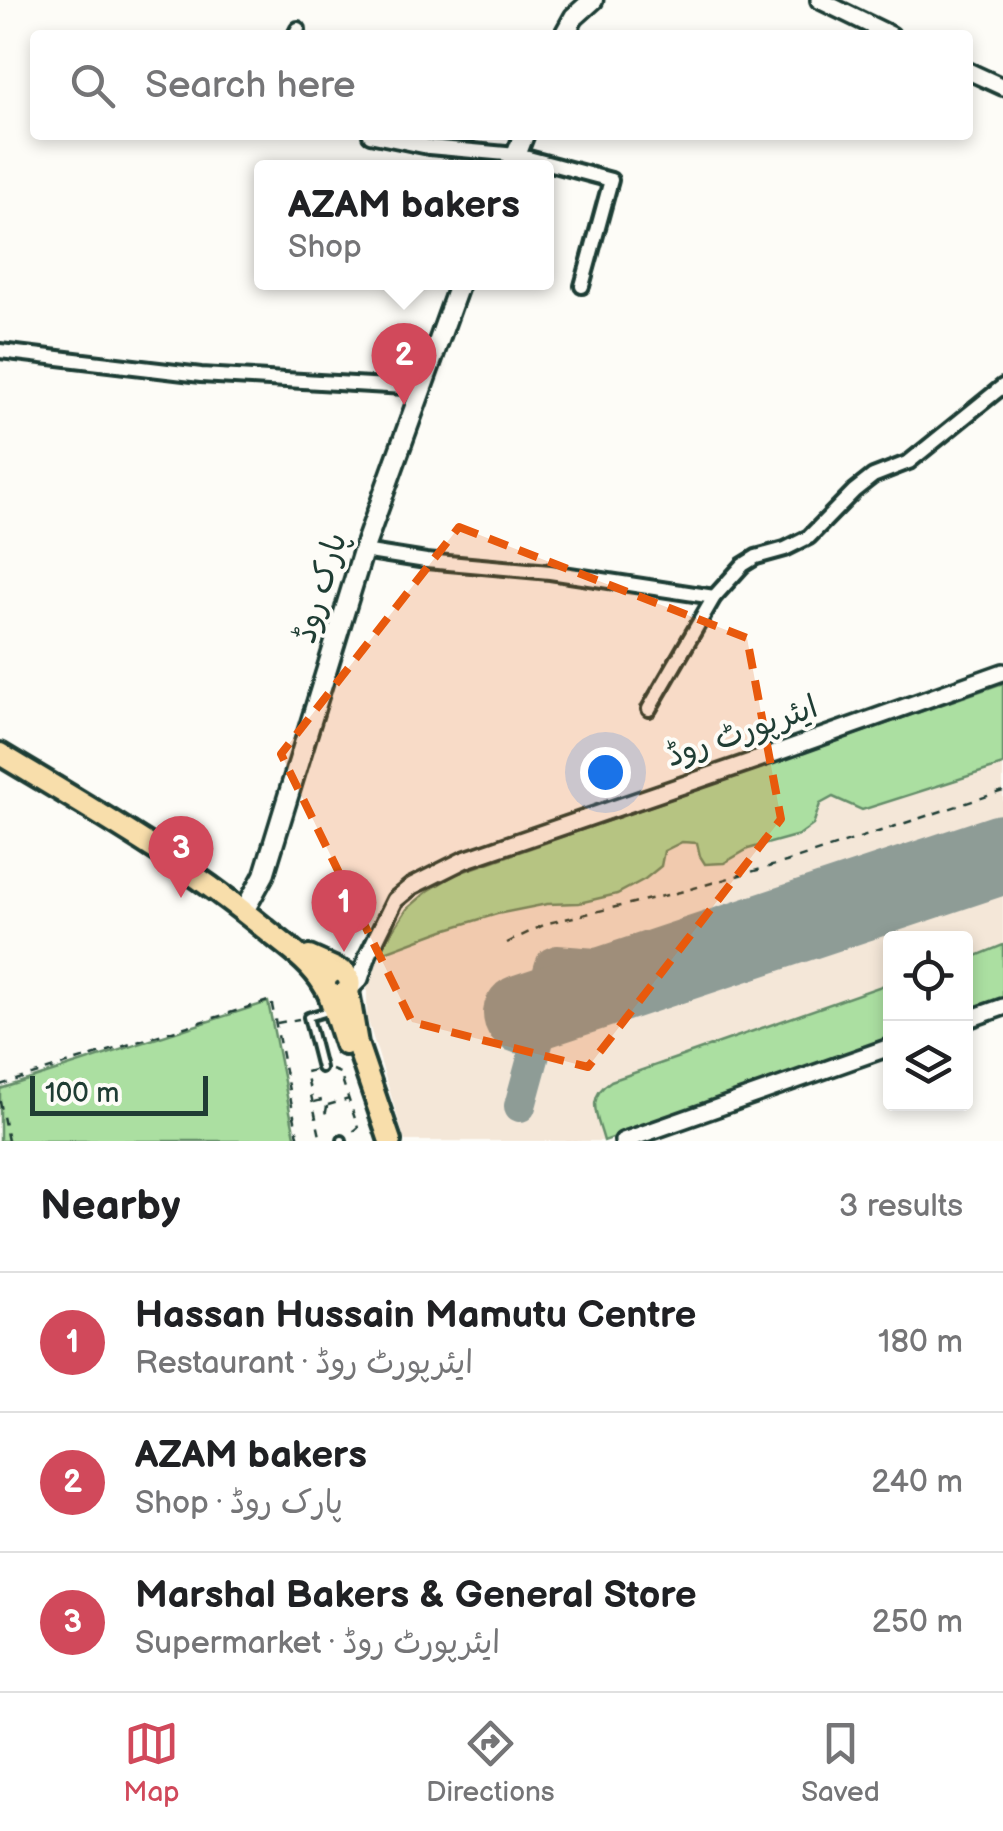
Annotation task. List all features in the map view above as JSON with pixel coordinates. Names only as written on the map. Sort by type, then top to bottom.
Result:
[{"type":"highway","points":[[0,754],[150,844],[244,911],[334,990],[390,1141]]},
{"type":"highway","points":[[334,990],[375,1141]]},
{"type":"main road","points":[[567,30],[574,16],[593,0]]},
{"type":"main road","name":"پارک روڈ","points":[[244,911],[264,876],[363,551],[457,290]]},
{"type":"street","points":[[819,0],[881,30]]},
{"type":"street","points":[[973,73],[1003,87]]},
{"type":"street","points":[[393,140],[507,160]]},
{"type":"street","points":[[554,169],[611,180],[582,286]]},
{"type":"street","points":[[0,351],[201,375],[422,388]]},
{"type":"street","points":[[649,709],[714,596],[743,565],[810,536],[873,476],[909,462],[1003,386]]},
{"type":"street","points":[[363,551],[714,596]]},
{"type":"street","name":"ایئرپورٹ روڈ","points":[[334,990],[360,979],[394,900],[412,886],[464,860],[1003,672]]},
{"type":"street","points":[[334,990],[368,955]]},
{"type":"street","points":[[973,1018],[1003,1008]]},
{"type":"street","points":[[623,1141],[883,1049]]},
{"type":"lane","points":[[321,1068],[308,1017],[334,990]]},
{"type":"path","points":[[507,943],[548,922],[680,892],[786,862],[1003,791]]},
{"type":"path","points":[[0,1085],[271,1000],[300,1141]]},
{"type":"path","points":[[276,1023],[308,1017]]},
{"type":"path","points":[[321,1141],[306,1072],[321,1068],[340,1074],[358,1128],[342,1141]]},
{"type":"path","points":[[327,1106],[348,1099]]},
{"type":"path","points":[[313,1103],[322,1100],[327,1106]]},
{"type":"path","points":[[0,1101],[8,1141]]},
{"type":"path","points":[[316,1114],[324,1114],[327,1106]]},
{"type":"highlighted area","points":[[459,527],[747,638],[781,819],[588,1067],[412,1022],[281,754]]},
{"type":"shaded area","points":[[1003,683],[1003,1002],[973,1013],[973,931],[883,931],[883,1043],[605,1141],[405,1141],[367,1018],[367,989],[377,955],[407,909],[456,874]]},
{"type":"green space","points":[[1003,683],[1003,765],[862,810],[833,797],[820,804],[813,825],[799,835],[748,849],[724,863],[705,864],[697,843],[682,842],[664,851],[661,866],[645,879],[617,894],[497,914],[377,955],[407,909],[456,874]]},
{"type":"green space","points":[[1003,945],[1003,1002],[973,1013],[973,957]]},
{"type":"green space","points":[[883,985],[883,1043],[604,1141],[595,1108],[598,1094],[611,1081]]},
{"type":"green space","points":[[268,1002],[296,1141],[0,1141],[0,1089]]},
{"type":"taxiway","points":[[579,996],[554,987],[549,977],[552,963],[661,969]]},
{"type":"taxiway","points":[[520,1106],[547,1007]]},
{"type":"runway","points":[[523,1014],[1003,854]]},
{"type":"place","name":"AZAM bakers","points":[[404,405]]},
{"type":"place","name":"Marshal Bakers & General Store","points":[[181,898]]},
{"type":"place","name":"Hassan Hussain Mamutu Centre","points":[[344,952]]}]
